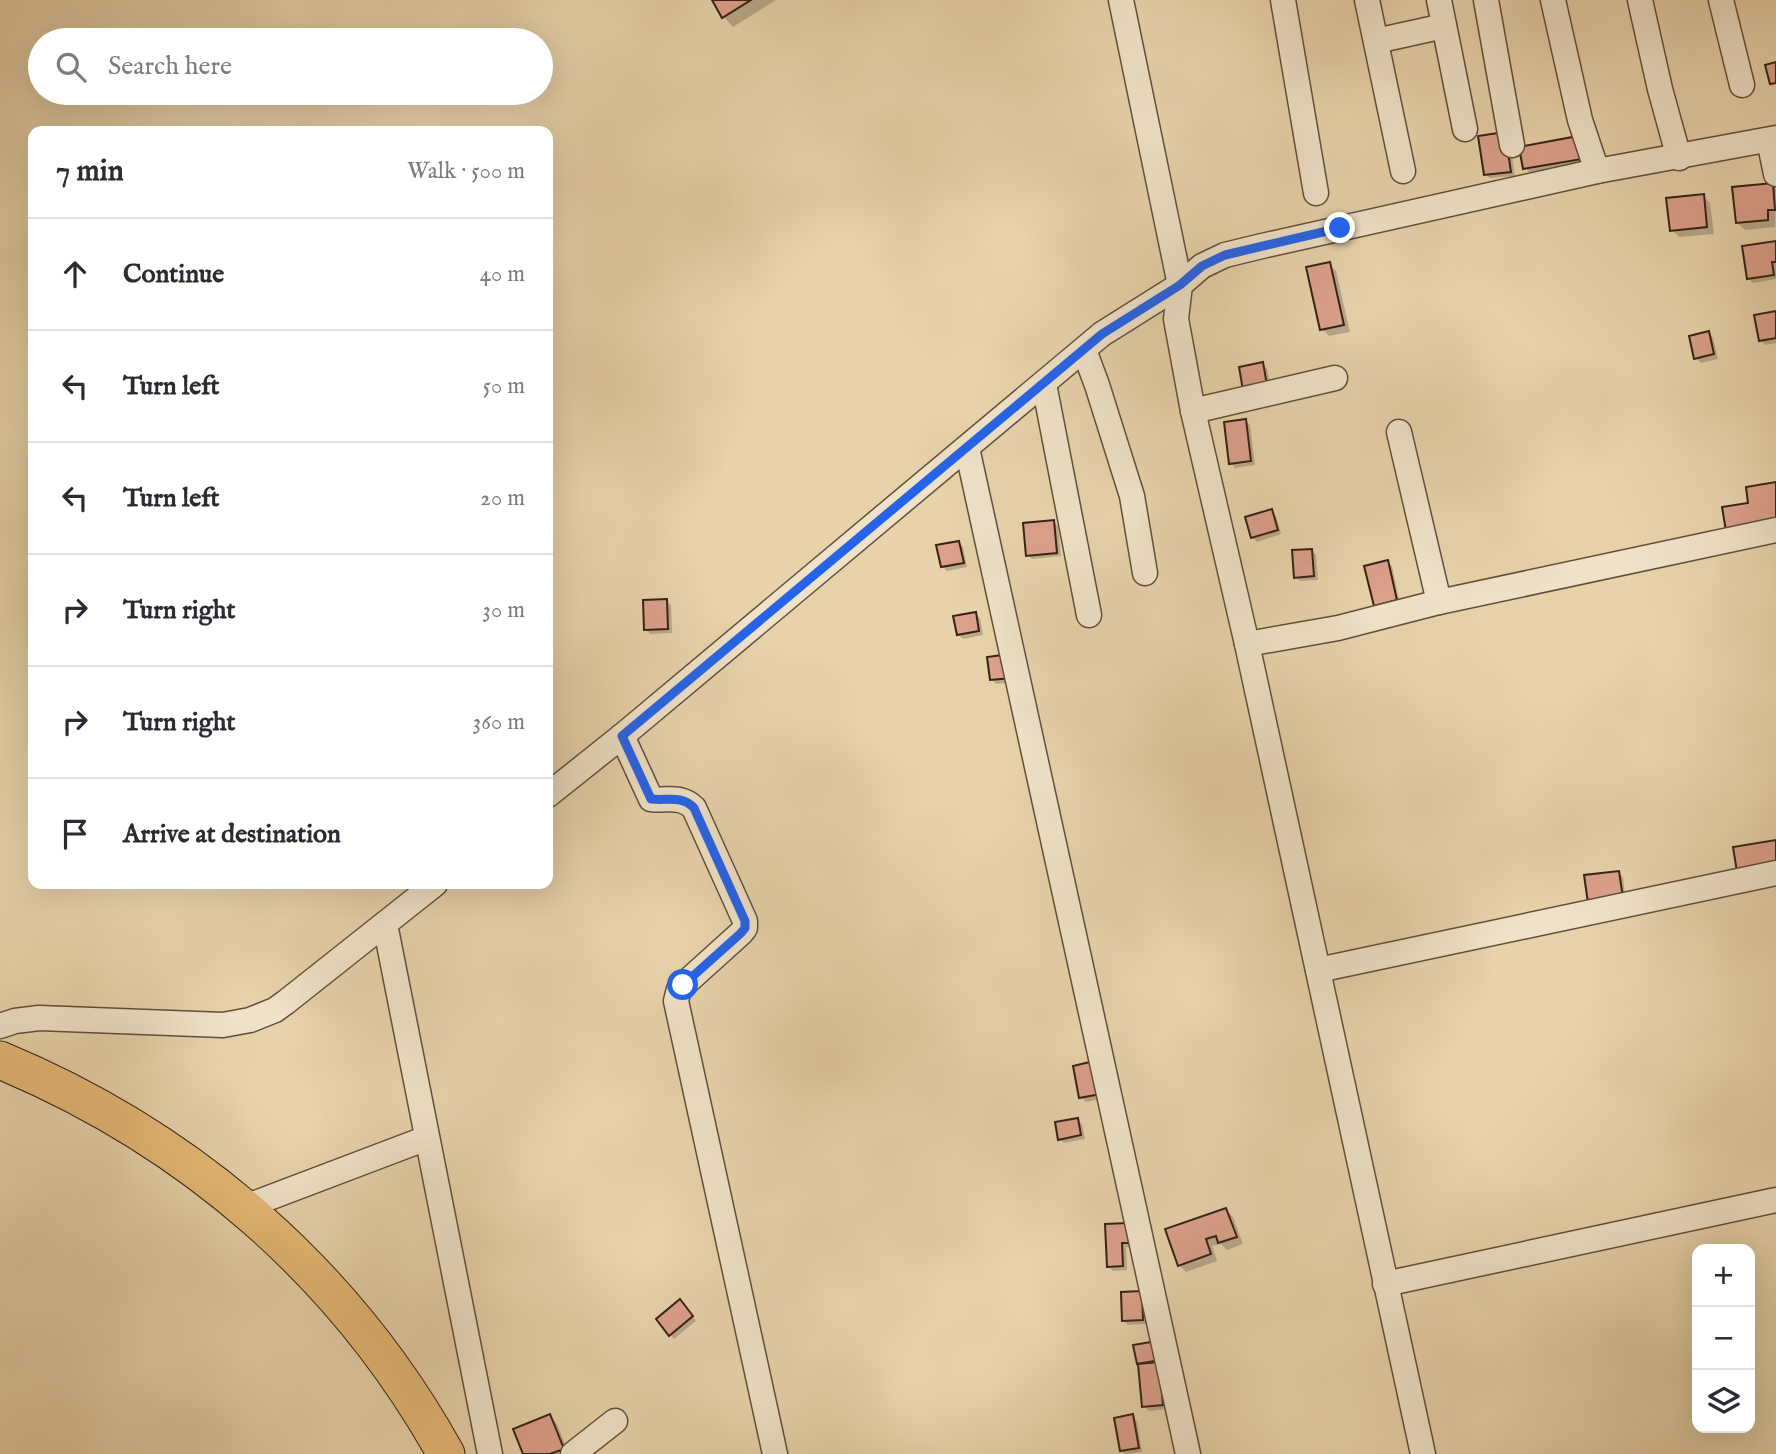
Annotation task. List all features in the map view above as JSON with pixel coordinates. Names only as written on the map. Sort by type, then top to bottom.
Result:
[{"type":"highway","points":[[0,1060],[63,1088],[127,1123],[188,1162],[245,1207],[299,1256],[363,1329],[413,1397],[446,1454]]},
{"type":"highway","points":[[0,1082],[62,1110],[144,1157],[201,1199],[255,1244],[305,1294],[351,1348],[392,1405],[422,1454]]},
{"type":"street","points":[[1121,0],[1180,285],[1177,319],[1193,411],[1318,970],[1418,1452]]},
{"type":"street","points":[[1283,0],[1316,194]]},
{"type":"street","points":[[1367,0],[1403,171]]},
{"type":"street","points":[[1439,0],[1465,129]]},
{"type":"street","points":[[1486,0],[1512,145]]},
{"type":"street","points":[[1553,0],[1580,120],[1597,171]]},
{"type":"street","points":[[1640,0],[1679,158]]},
{"type":"street","points":[[1721,0],[1742,85]]},
{"type":"street","points":[[1376,41],[1444,26]]},
{"type":"street","points":[[553,791],[1102,334],[1180,285],[1202,266],[1225,255],[1597,171],[1772,139],[1776,174]]},
{"type":"street","points":[[1084,350],[1132,496],[1145,573]]},
{"type":"street","points":[[1193,411],[1335,378]]},
{"type":"street","points":[[1044,384],[1089,615]]},
{"type":"street","points":[[1399,432],[1439,602]]},
{"type":"street","points":[[967,449],[1188,1454]]},
{"type":"street","points":[[1247,644],[1338,628],[1439,602],[1776,530]]},
{"type":"street","points":[[622,736],[651,799],[677,799],[688,802],[694,808],[745,921],[745,928],[741,933],[679,989],[676,1000],[775,1454]]},
{"type":"street","points":[[1318,970],[1776,873]]},
{"type":"street","points":[[0,1026],[39,1018],[210,1025],[250,1020],[286,1002],[429,889]]},
{"type":"street","points":[[385,924],[490,1454]]},
{"type":"street","points":[[245,1207],[427,1138]]},
{"type":"street","points":[[1385,1284],[1776,1200]]},
{"type":"street","points":[[573,1454],[615,1421]]},
{"type":"building","points":[[712,0],[751,0],[722,18]]},
{"type":"building","points":[[1776,62],[1776,83],[1770,84],[1765,65]]},
{"type":"building","points":[[1505,132],[1511,172],[1484,175],[1478,136]]},
{"type":"building","points":[[1578,136],[1582,159],[1523,169],[1519,147]]},
{"type":"building","points":[[1773,183],[1775,210],[1768,210],[1768,220],[1736,223],[1732,187]]},
{"type":"building","points":[[1704,194],[1707,227],[1670,231],[1666,198]]},
{"type":"building","points":[[1776,241],[1776,262],[1772,262],[1774,275],[1747,279],[1742,246]]},
{"type":"building","points":[[1330,262],[1344,325],[1320,330],[1306,267]]},
{"type":"building","points":[[1776,311],[1776,338],[1759,341],[1754,315]]},
{"type":"building","points":[[1709,331],[1714,354],[1694,359],[1689,336]]},
{"type":"building","points":[[1263,362],[1268,391],[1244,396],[1239,367]]},
{"type":"building","points":[[1246,419],[1251,461],[1229,464],[1224,422]]},
{"type":"building","points":[[1776,482],[1776,521],[1726,531],[1722,507],[1748,503],[1746,487]]},
{"type":"building","points":[[1272,509],[1278,530],[1251,538],[1245,517]]},
{"type":"building","points":[[1054,520],[1057,553],[1026,556],[1023,523]]},
{"type":"building","points":[[959,541],[964,563],[941,567],[936,545]]},
{"type":"building","points":[[1312,549],[1314,576],[1294,578],[1292,550]]},
{"type":"building","points":[[1388,560],[1397,600],[1374,606],[1364,566]]},
{"type":"building","points":[[667,599],[668,629],[644,630],[643,600]]},
{"type":"building","points":[[976,612],[979,631],[957,635],[953,616]]},
{"type":"building","points":[[1010,654],[1012,678],[990,680],[987,657]]},
{"type":"building","points":[[1776,840],[1776,865],[1737,872],[1733,847]]},
{"type":"building","points":[[1619,871],[1623,898],[1588,903],[1584,875]]},
{"type":"building","points":[[1094,1061],[1101,1094],[1079,1098],[1073,1066]]},
{"type":"building","points":[[1078,1118],[1081,1135],[1058,1140],[1055,1122]]},
{"type":"building","points":[[1226,1208],[1237,1237],[1218,1243],[1216,1236],[1206,1239],[1211,1254],[1178,1266],[1165,1229]]},
{"type":"building","points":[[1128,1223],[1129,1243],[1122,1243],[1123,1266],[1107,1267],[1105,1224]]},
{"type":"building","points":[[1142,1291],[1143,1320],[1122,1321],[1121,1292]]},
{"type":"building","points":[[680,1299],[693,1316],[669,1336],[656,1319]]},
{"type":"building","points":[[1157,1341],[1160,1360],[1137,1364],[1133,1345]]},
{"type":"building","points":[[1159,1362],[1163,1405],[1142,1407],[1138,1364]]},
{"type":"building","points":[[550,1414],[564,1449],[550,1454],[523,1454],[513,1429]]},
{"type":"building","points":[[1133,1414],[1139,1448],[1120,1451],[1114,1418]]},
{"type":"route","points":[[683,985],[741,933],[745,928],[745,921],[694,808],[688,802],[677,799],[651,799],[622,736],[1102,334],[1180,285],[1202,266],[1225,255],[1340,228]]}]
